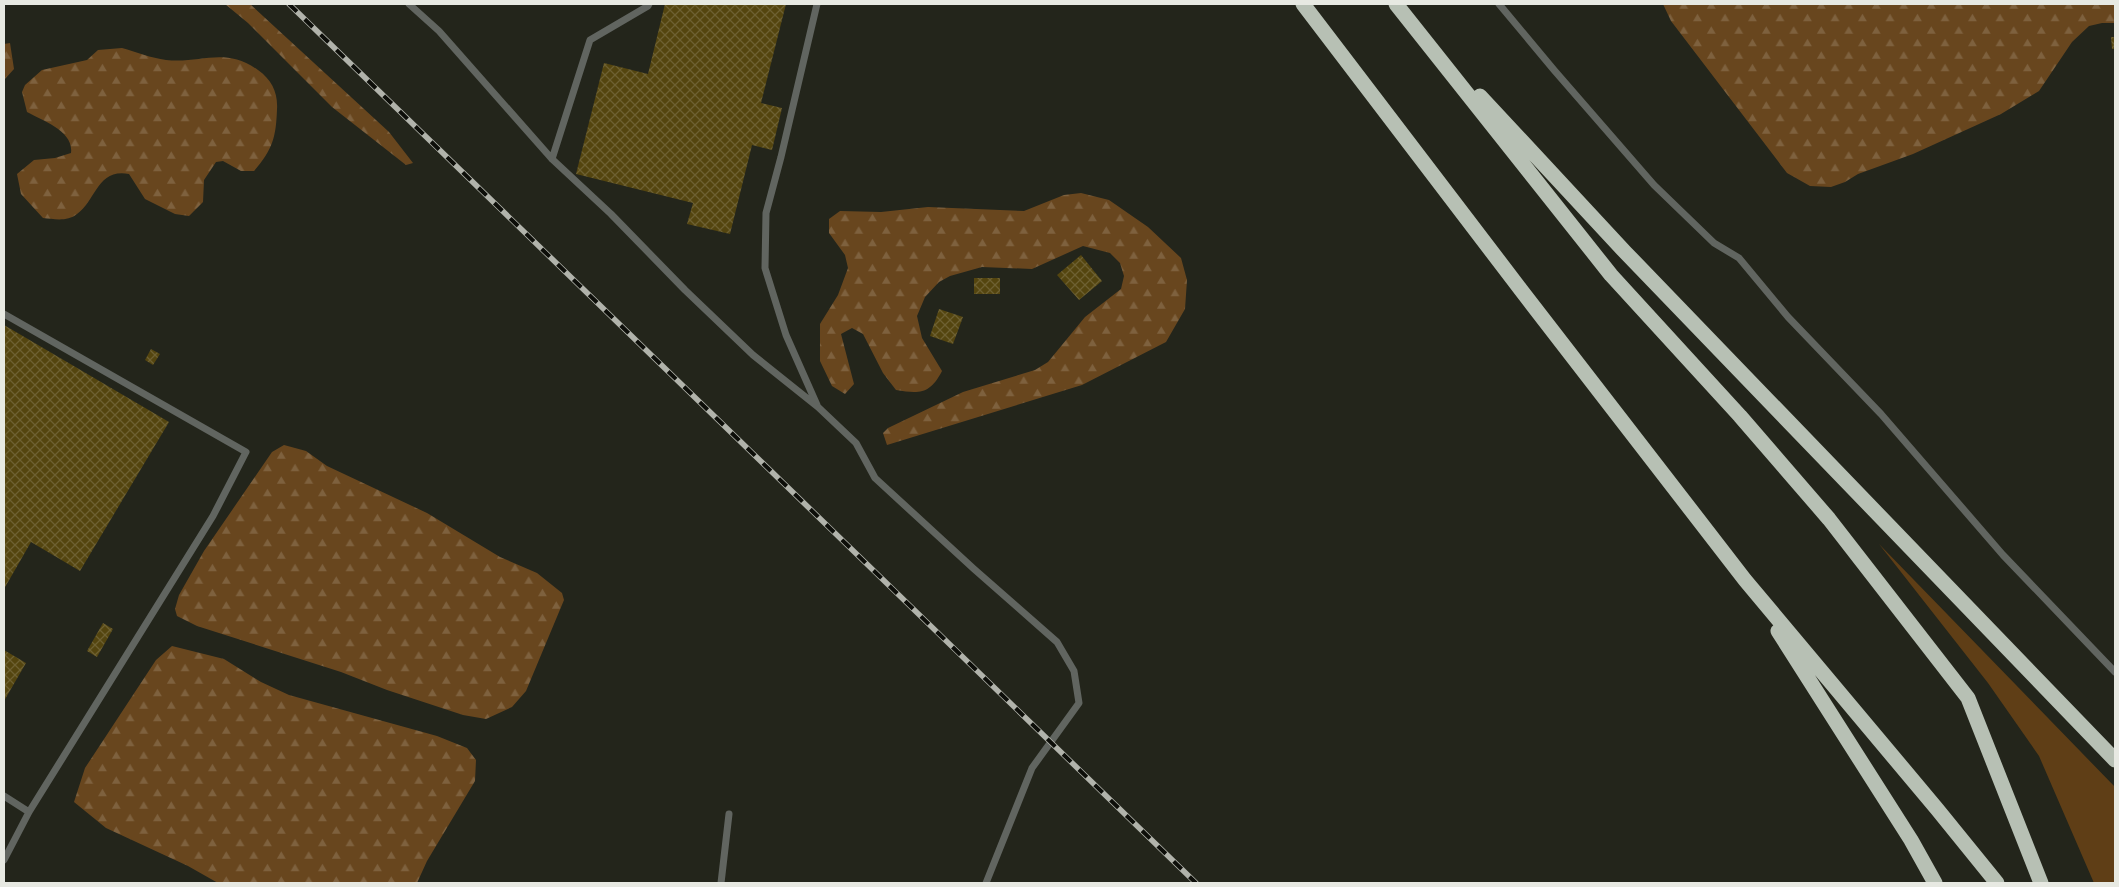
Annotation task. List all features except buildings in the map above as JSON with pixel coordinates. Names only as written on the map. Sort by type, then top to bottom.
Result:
[{"type":"highway","points":[[1303,4],[1745,580],[1937,809],[1996,883]]},
{"type":"highway","points":[[1399,8],[1632,259],[2115,760]]},
{"type":"highway","points":[[1399,8],[1611,275],[1740,416],[1829,519],[1968,698],[2041,883]]},
{"type":"highway","points":[[1745,580],[1911,840],[1935,883]]},
{"type":"lane","points":[[409,4],[439,31],[552,159],[611,214],[685,290],[753,356],[818,407],[856,443],[876,478],[974,569],[1057,642],[1074,671],[1079,703],[1032,768],[986,883]]},
{"type":"lane","points":[[552,159],[590,40],[649,4]]},
{"type":"lane","points":[[817,4],[766,213],[765,268],[786,335],[818,407]]},
{"type":"lane","points":[[1499,4],[1654,185],[1714,242],[1739,258],[1788,317],[1881,414],[2003,555],[2115,672]]},
{"type":"lane","points":[[4,314],[246,452],[213,516],[29,812],[4,860]]},
{"type":"lane","points":[[4,796],[29,812]]},
{"type":"lane","points":[[721,883],[729,814]]},
{"type":"shaded area","points":[[1879,544],[2115,787],[2115,883],[2094,883],[2039,756],[1988,683]]},
{"type":"green space","points":[[225,4],[250,4],[389,132],[413,163],[406,165],[332,107],[248,23]]},
{"type":"green space","points":[[1663,4],[2115,4],[2115,23],[2089,26],[2072,42],[2039,91],[2001,114],[1913,154],[1858,174],[1845,182],[1831,187],[1810,186],[1787,173],[1671,21]]},
{"type":"green space","points":[[10,43],[14,69],[4,80],[4,44]]},
{"type":"green space","points":[[122,48],[166,60],[179,61],[223,57],[246,63],[258,70],[273,87],[276,98],[276,127],[269,149],[254,171],[241,171],[223,161],[216,162],[204,180],[203,202],[189,216],[175,214],[145,199],[129,174],[118,173],[103,181],[89,201],[73,217],[60,219],[43,218],[21,194],[17,174],[34,160],[55,158],[71,153],[71,145],[63,133],[49,123],[27,112],[22,92],[25,85],[42,70],[87,60],[98,50]]},
{"type":"green space","points":[[1081,193],[1109,200],[1148,227],[1181,258],[1187,280],[1185,309],[1166,342],[1082,385],[887,445],[883,433],[888,428],[963,392],[1035,370],[1048,362],[1085,317],[1121,289],[1124,276],[1120,263],[1110,253],[1083,246],[1032,269],[982,267],[950,276],[939,282],[925,297],[917,316],[922,338],[942,371],[938,379],[924,391],[896,390],[883,373],[863,334],[852,328],[841,334],[854,384],[845,394],[832,386],[820,361],[820,324],[838,295],[848,268],[845,255],[829,233],[829,219],[840,211],[881,212],[928,207],[1024,211],[1064,195]]},
{"type":"green space","points":[[284,445],[306,451],[327,466],[427,513],[500,557],[537,573],[562,593],[564,600],[526,691],[512,707],[486,719],[463,715],[387,690],[341,672],[197,626],[177,616],[175,609],[179,595],[204,551],[272,452]]},
{"type":"green space","points":[[172,646],[224,659],[261,682],[289,695],[437,736],[467,748],[476,760],[475,781],[427,861],[417,883],[218,883],[188,866],[106,828],[74,802],[85,768],[156,660]]},
{"type":"railway","points":[[289,4],[1196,883]]}]
